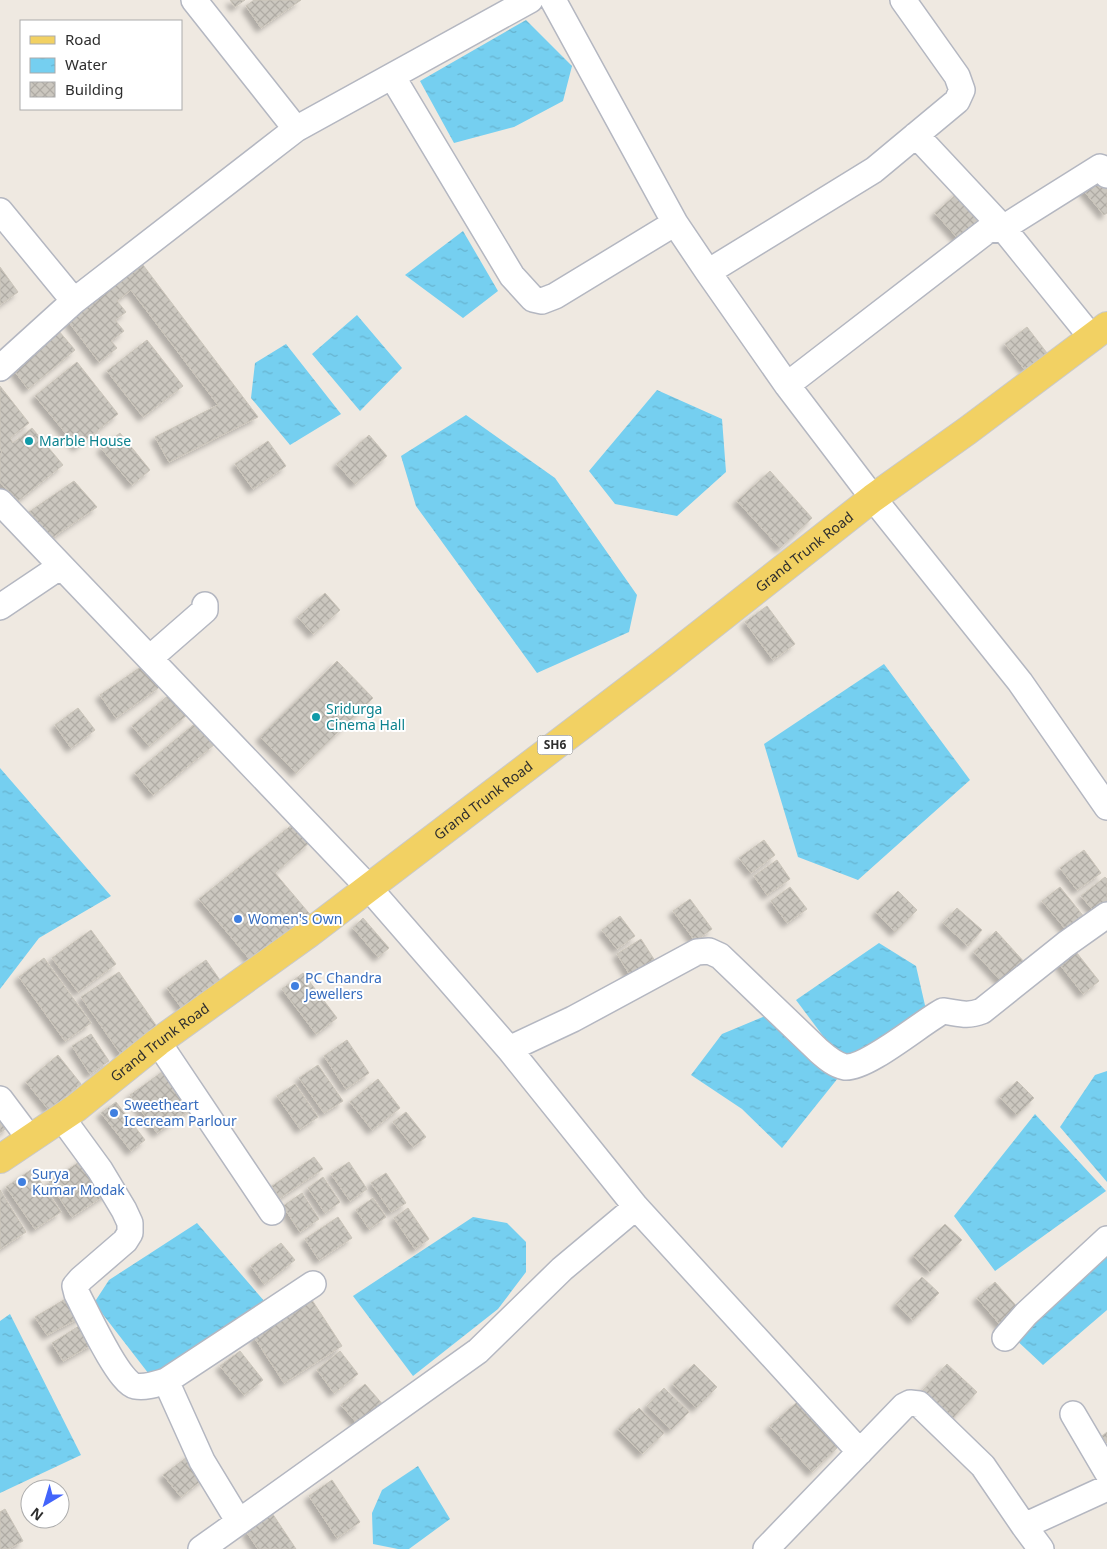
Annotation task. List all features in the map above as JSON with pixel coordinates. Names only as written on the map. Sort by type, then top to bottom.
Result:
[{"type":"main road","name":"Grand Trunk Road","points":[[0,1159],[76,1108],[158,1042],[308,934],[661,665],[873,498],[1099,332]]},
{"type":"street","points":[[194,0],[296,129]]},
{"type":"street","points":[[0,368],[74,301],[296,129],[530,0]]},
{"type":"street","points":[[553,0],[675,223],[708,272],[787,385],[873,498],[1020,682],[1107,806]]},
{"type":"street","points":[[708,272],[874,170],[957,101],[962,90],[957,76],[903,0]]},
{"type":"street","points":[[392,76],[512,276],[533,299],[542,301],[555,296],[675,223]]},
{"type":"street","points":[[916,135],[1099,332]]},
{"type":"street","points":[[787,385],[988,230],[1004,228],[1100,166],[1107,175]]},
{"type":"street","points":[[0,211],[74,301]]},
{"type":"street","points":[[0,502],[369,888],[509,1049],[636,1207],[860,1452]]},
{"type":"street","points":[[0,607],[61,566]]},
{"type":"street","points":[[150,658],[196,620],[205,610],[205,605]]},
{"type":"street","points":[[509,1049],[572,1019],[697,952],[709,951],[720,956],[833,1063],[847,1067],[868,1060],[943,1011],[961,1015],[982,1011],[1066,944],[1107,915]]},
{"type":"street","points":[[158,1042],[272,1212]]},
{"type":"street","points":[[0,1100],[30,1139]]},
{"type":"street","points":[[62,1118],[115,1193],[130,1224],[130,1233],[125,1241],[75,1286],[77,1294],[112,1361],[126,1381],[134,1386],[149,1386],[166,1380],[314,1284]]},
{"type":"street","points":[[201,1549],[232,1535],[478,1351],[562,1269],[636,1207]]},
{"type":"street","points":[[1005,1338],[1026,1314],[1107,1238]]},
{"type":"street","points":[[166,1380],[232,1535]]},
{"type":"street","points":[[766,1549],[910,1402],[919,1404],[983,1466],[1041,1549]]},
{"type":"street","points":[[1073,1414],[1107,1472]]},
{"type":"street","points":[[1024,1526],[1107,1488]]},
{"type":"water","points":[[526,20],[572,66],[563,101],[514,127],[454,143],[420,81]]},
{"type":"water","points":[[463,231],[498,291],[463,318],[405,275]]},
{"type":"water","points":[[357,315],[402,368],[360,411],[312,354]]},
{"type":"water","points":[[286,344],[341,414],[290,445],[251,398],[255,363]]},
{"type":"water","points":[[657,390],[722,419],[726,472],[677,516],[615,504],[589,471]]},
{"type":"water","points":[[466,415],[555,478],[637,595],[629,632],[537,673],[416,506],[401,456]]},
{"type":"water","points":[[884,664],[970,780],[858,880],[798,857],[764,744]]},
{"type":"water","points":[[0,768],[111,896],[39,938],[0,989]]},
{"type":"water","points":[[879,943],[916,966],[927,1014],[844,1064],[796,1000]]},
{"type":"water","points":[[780,1010],[838,1078],[782,1148],[742,1109],[691,1075],[722,1034]]},
{"type":"water","points":[[1107,1071],[1107,1182],[1060,1127],[1095,1075]]},
{"type":"water","points":[[1035,1114],[1106,1191],[995,1271],[954,1216]]},
{"type":"water","points":[[473,1217],[507,1223],[526,1242],[526,1272],[498,1309],[413,1376],[353,1296]]},
{"type":"water","points":[[197,1223],[265,1302],[152,1378],[94,1303],[109,1280]]},
{"type":"water","points":[[1107,1253],[1107,1310],[1043,1365],[1014,1338]]},
{"type":"water","points":[[10,1314],[81,1455],[30,1479],[20,1479],[20,1484],[0,1493],[0,1321]]},
{"type":"water","points":[[418,1466],[450,1519],[409,1549],[398,1549],[373,1544],[372,1513],[382,1490]]},
{"type":"building","points":[[230,0],[245,0],[235,7]]},
{"type":"building","points":[[254,0],[301,0],[261,28],[246,6]]},
{"type":"building","points":[[1095,172],[1107,187],[1107,213],[1104,215],[1079,185]]},
{"type":"building","points":[[962,189],[988,217],[961,242],[935,213]]},
{"type":"building","points":[[143,265],[258,417],[169,462],[155,437],[218,405],[131,290],[117,301],[126,312],[115,320],[124,331],[111,341],[117,348],[99,362],[68,321]]},
{"type":"building","points":[[0,267],[18,292],[0,305]]},
{"type":"building","points":[[1027,327],[1047,353],[1025,370],[1005,344]]},
{"type":"building","points":[[58,330],[75,350],[28,389],[13,369]]},
{"type":"building","points":[[147,340],[183,386],[143,417],[107,371]]},
{"type":"building","points":[[77,362],[118,414],[77,447],[35,396]]},
{"type":"building","name":"Marble House","points":[[0,386],[29,423],[10,438],[13,443],[32,428],[63,465],[18,501],[0,482],[0,454],[2,452],[0,448]]},
{"type":"building","points":[[120,433],[150,470],[132,485],[101,448]]},
{"type":"building","points":[[369,435],[387,456],[355,484],[337,464]]},
{"type":"building","points":[[268,441],[286,466],[253,489],[235,464]]},
{"type":"building","points":[[770,471],[812,518],[780,548],[737,501]]},
{"type":"building","points":[[74,481],[97,507],[52,538],[29,512]]},
{"type":"building","points":[[325,593],[340,610],[313,634],[298,617]]},
{"type":"building","points":[[767,606],[795,644],[773,660],[745,622]]},
{"type":"building","name":"Sridurga Cinema Hall","points":[[337,661],[373,698],[296,773],[260,737]]},
{"type":"building","points":[[145,664],[161,686],[116,718],[100,695]]},
{"type":"building","points":[[170,694],[187,715],[149,746],[132,726]]},
{"type":"building","points":[[78,708],[95,730],[71,748],[55,725]]},
{"type":"building","points":[[197,722],[215,744],[153,795],[135,773]]},
{"type":"building","points":[[293,824],[310,842],[275,873],[313,918],[252,962],[199,899]]},
{"type":"building","points":[[764,840],[775,855],[751,873],[739,858]]},
{"type":"building","points":[[1084,850],[1101,873],[1077,890],[1060,868]]},
{"type":"building","points":[[777,860],[790,879],[767,895],[754,876]]},
{"type":"building","points":[[1105,877],[1107,879],[1107,907],[1097,915],[1081,896]]},
{"type":"building","points":[[790,887],[807,909],[787,923],[771,901]]},
{"type":"building","points":[[1060,887],[1089,923],[1072,937],[1042,901]]},
{"type":"building","points":[[898,891],[917,910],[895,932],[876,912]]},
{"type":"building","points":[[690,899],[712,929],[695,941],[673,911]]},
{"type":"building","points":[[957,908],[982,930],[968,946],[943,923]]},
{"type":"building","points":[[620,916],[635,936],[617,949],[602,930]]},
{"type":"building","points":[[363,918],[389,948],[378,957],[353,928]]},
{"type":"building","points":[[91,930],[116,964],[78,992],[52,958]]},
{"type":"building","points":[[996,931],[1026,964],[1004,984],[974,952]]},
{"type":"building","points":[[641,939],[657,964],[633,980],[617,954]]},
{"type":"building","points":[[1073,948],[1099,981],[1083,994],[1057,961]]},
{"type":"building","points":[[44,958],[91,1023],[65,1041],[19,977]]},
{"type":"building","points":[[206,960],[222,983],[183,1010],[167,988]]},
{"type":"building","points":[[119,972],[160,1031],[122,1056],[81,997]]},
{"type":"building","points":[[303,973],[337,1018],[316,1034],[282,989]]},
{"type":"building","points":[[91,1034],[109,1061],[90,1074],[72,1046]]},
{"type":"building","points":[[347,1040],[369,1073],[346,1089],[324,1056]]},
{"type":"building","points":[[58,1055],[81,1084],[49,1110],[26,1082]]},
{"type":"building","points":[[318,1065],[343,1101],[324,1113],[299,1078]]},
{"type":"building","points":[[169,1067],[196,1105],[157,1133],[130,1095]]},
{"type":"building","points":[[378,1079],[400,1108],[372,1130],[350,1102]]},
{"type":"building","points":[[1017,1081],[1034,1098],[1017,1115],[1000,1097]]},
{"type":"building","points":[[295,1084],[318,1117],[300,1129],[277,1096]]},
{"type":"building","points":[[116,1102],[145,1140],[131,1151],[101,1113]]},
{"type":"building","points":[[406,1112],[426,1137],[413,1147],[393,1122]]},
{"type":"building","points":[[0,1115],[8,1127],[0,1133]]},
{"type":"building","points":[[88,1156],[111,1191],[72,1217],[49,1182]]},
{"type":"building","points":[[314,1157],[323,1169],[280,1198],[272,1186]]},
{"type":"building","points":[[349,1162],[367,1189],[350,1201],[331,1174]]},
{"type":"building","points":[[32,1169],[61,1212],[35,1229],[6,1187]]},
{"type":"building","points":[[386,1173],[406,1203],[391,1212],[371,1183]]},
{"type":"building","points":[[323,1177],[340,1202],[325,1213],[308,1188]]},
{"type":"building","points":[[0,1190],[26,1232],[0,1249]]},
{"type":"building","points":[[302,1193],[319,1219],[300,1232],[283,1206]]},
{"type":"building","points":[[373,1198],[386,1217],[369,1229],[356,1210]]},
{"type":"building","points":[[408,1208],[429,1239],[415,1249],[394,1218]]},
{"type":"building","points":[[338,1217],[352,1238],[319,1260],[305,1239]]},
{"type":"building","points":[[945,1224],[962,1240],[930,1272],[913,1256]]},
{"type":"building","points":[[281,1243],[295,1260],[264,1284],[251,1266]]},
{"type":"building","points":[[922,1277],[939,1293],[913,1320],[896,1304]]},
{"type":"building","points":[[995,1282],[1020,1310],[1002,1327],[977,1298]]},
{"type":"building","points":[[72,1295],[85,1315],[47,1335],[35,1317]]},
{"type":"building","points":[[312,1300],[342,1346],[284,1383],[254,1337]]},
{"type":"building","points":[[82,1324],[95,1343],[63,1361],[52,1343]]},
{"type":"building","points":[[240,1351],[263,1380],[244,1395],[220,1366]]},
{"type":"building","points":[[340,1351],[358,1374],[334,1393],[317,1370]]},
{"type":"building","points":[[694,1364],[717,1387],[696,1408],[673,1384]]},
{"type":"building","points":[[947,1364],[977,1392],[953,1418],[923,1390]]},
{"type":"building","points":[[365,1384],[385,1407],[361,1428],[341,1405]]},
{"type":"building","points":[[664,1388],[689,1412],[671,1430],[647,1406]]},
{"type":"building","points":[[797,1402],[839,1446],[812,1472],[770,1426]]},
{"type":"building","points":[[639,1408],[664,1433],[642,1454],[618,1429]]},
{"type":"building","points":[[1107,1432],[1107,1443],[1102,1436]]},
{"type":"building","points":[[191,1454],[208,1475],[181,1497],[163,1475]]},
{"type":"building","points":[[332,1480],[360,1522],[337,1538],[309,1496]]},
{"type":"building","points":[[5,1509],[23,1541],[8,1549],[0,1549],[0,1512]]},
{"type":"building","points":[[272,1513],[296,1549],[258,1549],[246,1531]]},
{"type":"place","name":"Marble House","points":[[29,441]]},
{"type":"place","name":"Sridurga Cinema Hall","points":[[316,717]]},
{"type":"place","name":"Women's Own","points":[[238,919]]},
{"type":"place","name":"PC Chandra Jewellers","points":[[295,986]]},
{"type":"place","name":"Sweetheart Icecream Parlour","points":[[114,1113]]},
{"type":"place","name":"Surya Kumar Modak","points":[[22,1182]]}]
